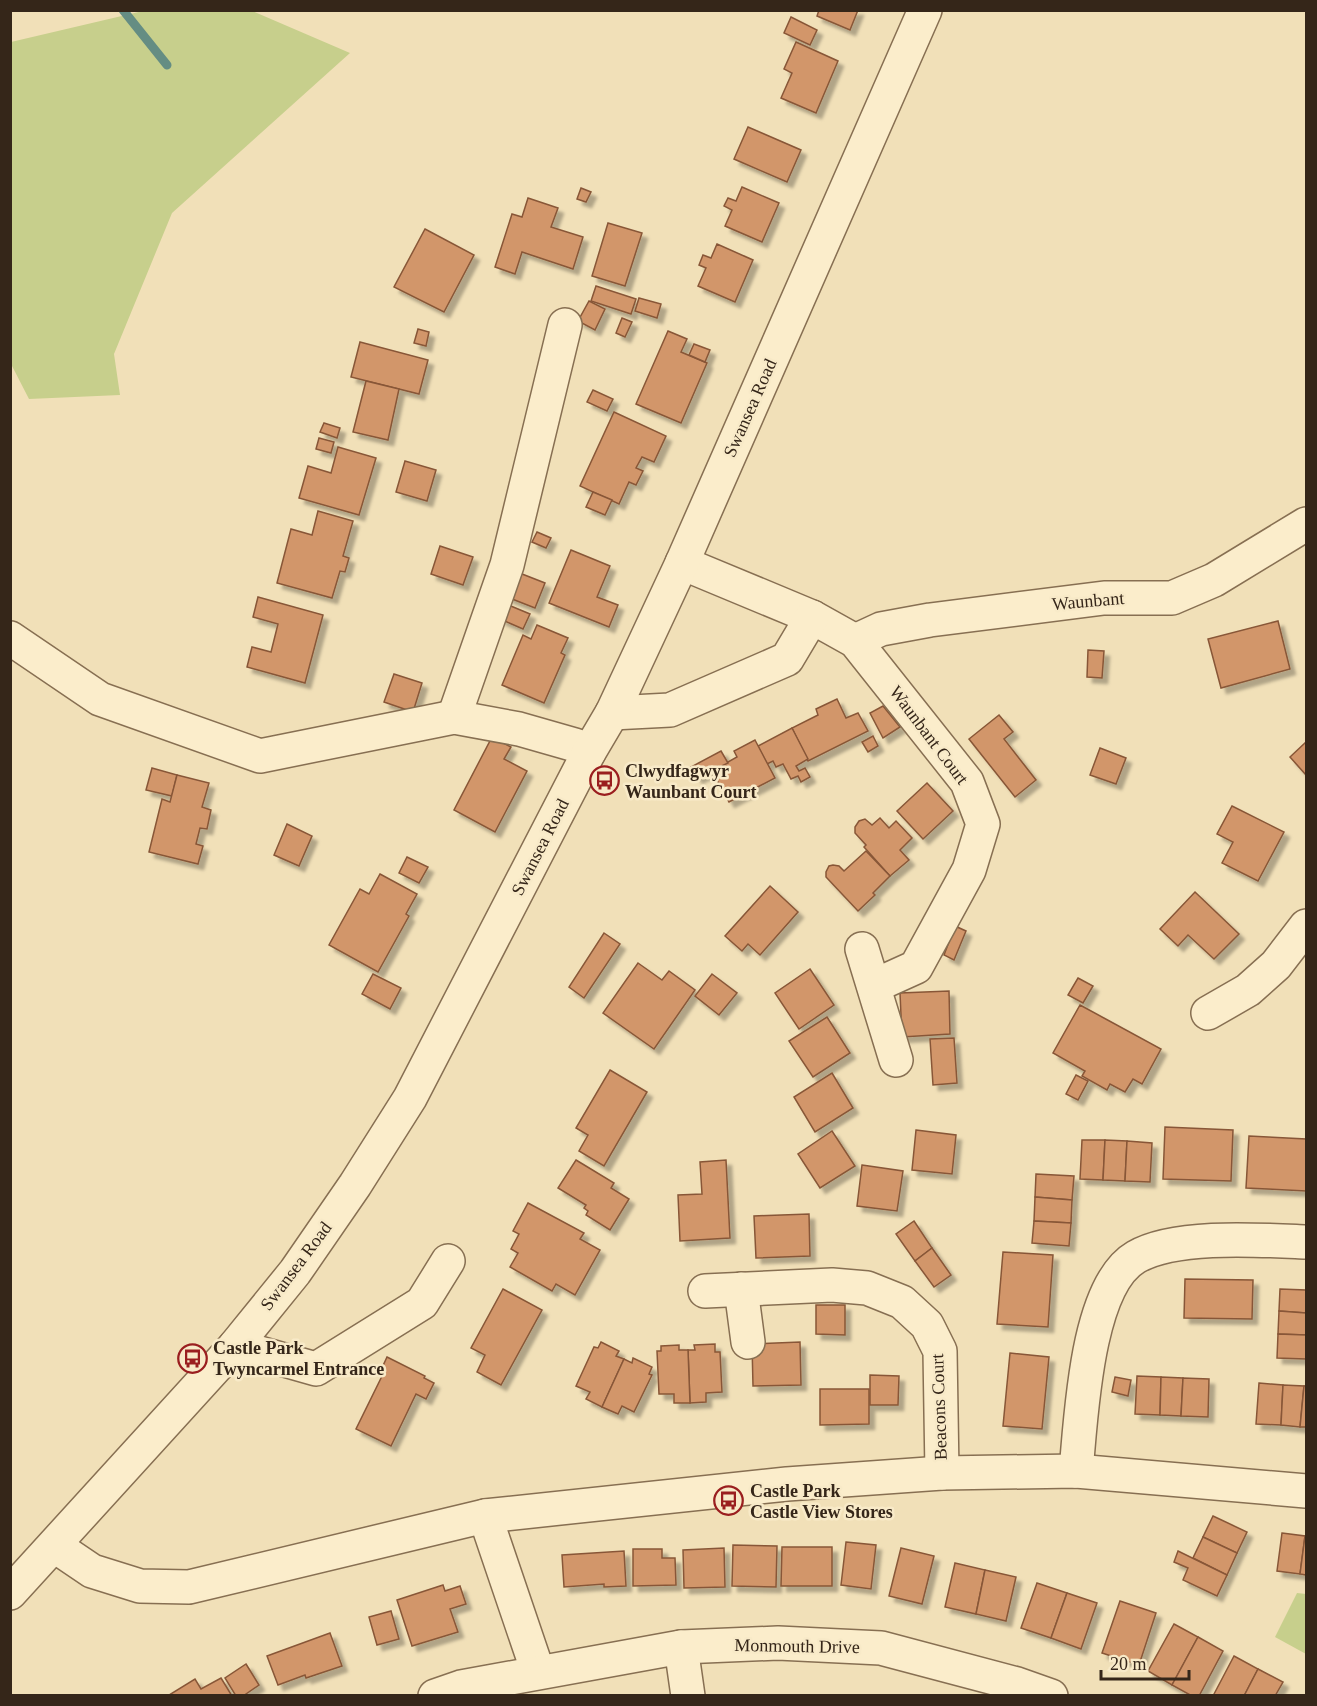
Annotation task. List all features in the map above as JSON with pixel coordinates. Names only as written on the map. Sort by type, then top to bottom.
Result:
[{"type":"street","name":"Swansea Road","points":[[10,1593],[235,1346],[295,1272],[355,1185],[410,1098],[612,713],[925,10]]},
{"type":"street","points":[[454,717],[507,565],[565,325]]},
{"type":"street","name":"Waunbant","points":[[855,642],[881,629],[930,620],[1104,598],[1172,598],[1214,580],[1306,524]]},
{"type":"street","name":"Waunbant Court","points":[[681,562],[812,617],[855,642],[967,782],[983,824],[969,870],[916,967],[874,986]]},
{"type":"street","points":[[612,713],[670,710],[787,659],[812,617]]},
{"type":"street","points":[[10,638],[100,699],[260,756],[454,717],[519,729],[575,745],[590,752]]},
{"type":"street","points":[[1208,1013],[1248,990],[1262,978],[1276,965],[1306,926]]},
{"type":"street","points":[[862,949],[896,1060]]},
{"type":"street","points":[[1076,1471],[1085,1369],[1100,1311],[1108,1292],[1122,1270],[1134,1258],[1154,1249],[1204,1241],[1306,1242]]},
{"type":"street","points":[[235,1346],[316,1369],[422,1303],[448,1261]]},
{"type":"street","name":"Beacons Court","points":[[705,1291],[832,1285],[867,1288],[902,1302],[927,1325],[940,1351],[942,1473]]},
{"type":"street","points":[[741,1289],[748,1342]]},
{"type":"street","points":[[55,1546],[92,1571],[140,1586],[189,1587],[485,1516],[775,1485],[942,1473],[1076,1471],[1306,1491]]},
{"type":"street","points":[[485,1516],[538,1672]]},
{"type":"street","name":"Monmouth Drive","points":[[435,1695],[461,1687],[681,1647],[778,1643],[881,1648],[1014,1690],[1051,1695]]},
{"type":"street","points":[[681,1647],[688,1695]]},
{"type":"green space","points":[[250,10],[350,53],[172,213],[114,354],[120,395],[29,399],[11,364],[11,42],[143,11]]},
{"type":"green space","points":[[1297,1593],[1306,1594],[1306,1654],[1275,1637]]},
{"type":"building","points":[[819,10],[858,10],[850,30],[817,16]]},
{"type":"building","points":[[791,17],[817,30],[810,45],[784,33]]},
{"type":"building","points":[[796,42],[838,61],[816,113],[781,98],[792,73],[784,69]]},
{"type":"building","points":[[748,127],[801,150],[787,182],[734,159]]},
{"type":"building","points":[[742,187],[779,203],[762,242],[725,226],[732,210],[724,206],[728,198],[736,201]]},
{"type":"building","points":[[581,188],[591,192],[586,202],[577,199]]},
{"type":"building","points":[[528,198],[558,208],[551,227],[583,237],[573,269],[522,252],[515,274],[495,267],[512,214],[522,217]]},
{"type":"building","points":[[608,223],[642,233],[625,286],[592,276]]},
{"type":"building","points":[[425,229],[474,255],[444,312],[394,287]]},
{"type":"building","points":[[717,244],[753,260],[735,302],[698,286],[706,268],[699,265],[703,255],[711,258]]},
{"type":"building","points":[[596,286],[636,299],[631,314],[591,301]]},
{"type":"building","points":[[639,298],[661,304],[657,318],[635,311]]},
{"type":"building","points":[[589,301],[605,309],[595,330],[578,321]]},
{"type":"building","points":[[622,318],[632,322],[625,337],[616,333]]},
{"type":"building","points":[[418,329],[429,332],[426,346],[414,343]]},
{"type":"building","points":[[668,331],[687,339],[681,352],[707,363],[681,423],[636,404]]},
{"type":"building","points":[[360,342],[428,360],[419,394],[351,377]]},
{"type":"building","points":[[694,344],[710,350],[705,362],[689,355]]},
{"type":"building","points":[[366,381],[399,389],[388,440],[353,432]]},
{"type":"building","points":[[593,390],[613,399],[607,411],[587,402]]},
{"type":"building","points":[[614,412],[666,436],[654,462],[642,457],[636,468],[643,471],[636,485],[629,482],[619,504],[580,486]]},
{"type":"building","points":[[324,423],[340,428],[337,438],[320,432]]},
{"type":"building","points":[[319,438],[334,442],[331,453],[316,449]]},
{"type":"building","points":[[338,447],[376,458],[359,515],[299,498],[308,466],[331,473]]},
{"type":"building","points":[[405,461],[436,470],[427,501],[396,492]]},
{"type":"building","points":[[593,492],[612,500],[605,515],[586,507]]},
{"type":"building","points":[[318,511],[353,521],[343,556],[349,558],[345,572],[340,571],[332,598],[277,583],[291,529],[312,535]]},
{"type":"building","points":[[537,532],[551,538],[546,548],[532,542]]},
{"type":"building","points":[[440,546],[473,557],[463,585],[431,574]]},
{"type":"building","points":[[571,550],[610,566],[597,597],[618,605],[609,627],[549,603]]},
{"type":"building","points":[[517,572],[545,583],[535,608],[507,597]]},
{"type":"building","points":[[258,597],[323,615],[305,683],[247,667],[252,647],[271,652],[278,624],[253,617]]},
{"type":"building","points":[[506,604],[530,614],[523,629],[500,619]]},
{"type":"building","points":[[1278,621],[1290,669],[1221,688],[1208,639]]},
{"type":"building","points":[[537,625],[568,638],[561,653],[565,655],[544,703],[502,685],[523,635],[531,639]]},
{"type":"building","points":[[1088,650],[1104,651],[1102,678],[1087,677]]},
{"type":"building","points":[[394,674],[422,683],[413,712],[384,702]]},
{"type":"building","points":[[837,699],[846,718],[858,713],[868,731],[808,761],[792,728],[818,715],[816,709]]},
{"type":"building","points":[[883,706],[900,727],[883,738],[870,713]]},
{"type":"building","points":[[999,715],[1013,732],[1004,739],[1036,780],[1015,797],[969,739]]},
{"type":"building","points":[[792,728],[808,759],[796,766],[799,771],[805,768],[810,777],[801,782],[798,776],[791,779],[783,764],[776,767],[773,761],[767,764],[758,746]]},
{"type":"building","points":[[873,736],[878,746],[868,752],[862,742]]},
{"type":"building","points":[[492,737],[511,747],[504,759],[527,771],[495,832],[454,810]]},
{"type":"building","points":[[755,740],[775,778],[729,802],[712,771],[737,757],[734,751]]},
{"type":"building","points":[[1306,742],[1306,775],[1290,757]]},
{"type":"building","points":[[1100,748],[1126,758],[1116,784],[1090,775]]},
{"type":"building","points":[[721,751],[728,763],[697,778],[691,767]]},
{"type":"building","points":[[152,768],[177,775],[172,796],[146,790]]},
{"type":"building","points":[[177,775],[209,783],[202,807],[211,810],[207,829],[200,828],[196,844],[203,846],[198,864],[149,852],[162,799],[170,802]]},
{"type":"building","points":[[927,783],[953,811],[923,839],[897,811]]},
{"type":"building","points":[[1232,806],[1284,832],[1258,881],[1222,863],[1233,842],[1217,834]]},
{"type":"building","points":[[880,818],[889,828],[896,821],[912,838],[900,850],[909,860],[890,876],[864,847],[866,845],[855,833],[855,827],[859,821],[865,819],[872,825]]},
{"type":"building","points":[[287,824],[312,836],[299,866],[274,855]]},
{"type":"building","points":[[866,851],[890,876],[858,911],[826,877],[826,872],[829,866],[833,865],[839,866],[844,871]]},
{"type":"building","points":[[407,857],[428,867],[419,883],[399,873]]},
{"type":"building","points":[[380,874],[417,894],[406,914],[409,916],[378,972],[329,945],[360,889],[369,894]]},
{"type":"building","points":[[770,886],[798,912],[760,955],[748,944],[742,951],[725,936]]},
{"type":"building","points":[[1195,892],[1239,934],[1214,959],[1188,935],[1178,946],[1160,929]]},
{"type":"building","points":[[955,926],[966,931],[954,960],[944,955]]},
{"type":"building","points":[[604,933],[620,944],[584,998],[569,987]]},
{"type":"building","points":[[638,963],[662,980],[669,971],[695,990],[654,1049],[603,1013]]},
{"type":"building","points":[[810,969],[834,1005],[799,1029],[775,993]]},
{"type":"building","points":[[373,974],[401,988],[390,1009],[362,994]]},
{"type":"building","points":[[712,974],[737,993],[719,1015],[695,996]]},
{"type":"building","points":[[1078,978],[1093,986],[1083,1003],[1068,995]]},
{"type":"building","points":[[949,991],[950,1034],[902,1037],[900,993]]},
{"type":"building","points":[[1080,1005],[1161,1049],[1142,1084],[1133,1079],[1125,1092],[1110,1084],[1107,1090],[1082,1076],[1085,1071],[1053,1053]]},
{"type":"building","points":[[827,1017],[850,1053],[813,1077],[789,1041]]},
{"type":"building","points":[[954,1038],[957,1083],[933,1085],[930,1039]]},
{"type":"building","points":[[610,1070],[647,1092],[604,1166],[579,1151],[588,1135],[576,1128]]},
{"type":"building","points":[[832,1073],[853,1108],[815,1132],[794,1097]]},
{"type":"building","points":[[1076,1075],[1088,1081],[1078,1100],[1066,1094]]},
{"type":"building","points":[[1165,1127],[1233,1130],[1231,1181],[1163,1179]]},
{"type":"building","points":[[916,1130],[956,1135],[952,1174],[912,1170]]},
{"type":"building","points":[[832,1131],[855,1166],[820,1188],[798,1154]]},
{"type":"building","points":[[1249,1136],[1306,1139],[1306,1191],[1246,1188]]},
{"type":"building","points":[[1082,1140],[1105,1140],[1103,1180],[1080,1179]]},
{"type":"building","points":[[1105,1140],[1127,1141],[1125,1181],[1103,1180]]},
{"type":"building","points":[[1127,1141],[1152,1143],[1150,1182],[1125,1181]]},
{"type":"building","points":[[576,1160],[614,1183],[611,1188],[629,1199],[610,1230],[586,1215],[588,1211],[584,1208],[586,1205],[558,1188]]},
{"type":"building","points":[[726,1160],[730,1238],[680,1241],[678,1195],[702,1194],[700,1162]]},
{"type":"building","points":[[862,1165],[903,1171],[897,1211],[857,1206]]},
{"type":"building","points":[[1036,1174],[1074,1176],[1072,1200],[1035,1197]]},
{"type":"building","points":[[1035,1197],[1072,1200],[1071,1223],[1034,1221]]},
{"type":"building","points":[[528,1203],[584,1233],[580,1239],[600,1250],[575,1295],[556,1284],[552,1291],[510,1267],[518,1253],[511,1249],[519,1234],[513,1231]]},
{"type":"building","points":[[809,1214],[810,1256],[756,1258],[754,1216]]},
{"type":"building","points":[[914,1221],[932,1248],[915,1261],[896,1234]]},
{"type":"building","points":[[1034,1221],[1071,1223],[1069,1246],[1032,1243]]},
{"type":"building","points":[[932,1248],[951,1275],[934,1287],[915,1261]]},
{"type":"building","points":[[1003,1252],[1053,1255],[1048,1327],[997,1324]]},
{"type":"building","points":[[1185,1279],[1253,1280],[1252,1319],[1184,1318]]},
{"type":"building","points":[[503,1289],[542,1310],[501,1385],[477,1372],[485,1355],[471,1348]]},
{"type":"building","points":[[1280,1289],[1306,1290],[1306,1313],[1279,1311]]},
{"type":"building","points":[[816,1305],[845,1305],[845,1335],[816,1334]]},
{"type":"building","points":[[1279,1311],[1306,1313],[1306,1335],[1278,1334]]},
{"type":"building","points":[[1278,1334],[1306,1335],[1306,1359],[1277,1358]]},
{"type":"building","points":[[601,1342],[619,1351],[616,1356],[624,1359],[602,1407],[586,1399],[590,1392],[576,1386],[594,1347],[598,1348]]},
{"type":"building","points":[[800,1342],[801,1385],[753,1386],[752,1344]]},
{"type":"building","points":[[715,1344],[715,1352],[720,1352],[722,1392],[706,1393],[706,1402],[690,1403],[688,1350],[695,1350],[694,1345]]},
{"type":"building","points":[[679,1345],[679,1350],[688,1350],[690,1403],[674,1403],[674,1394],[659,1394],[657,1351],[661,1351],[661,1346]]},
{"type":"building","points":[[1010,1353],[1049,1357],[1042,1429],[1003,1426]]},
{"type":"building","points":[[387,1357],[434,1383],[426,1399],[416,1394],[391,1446],[356,1429],[384,1372],[381,1370]]},
{"type":"building","points":[[633,1358],[652,1367],[649,1374],[652,1375],[634,1412],[622,1406],[618,1414],[602,1407],[624,1359],[632,1363]]},
{"type":"building","points":[[870,1375],[899,1376],[898,1405],[870,1405]]},
{"type":"building","points":[[1137,1376],[1161,1377],[1160,1415],[1135,1414]]},
{"type":"building","points":[[1115,1377],[1131,1380],[1128,1396],[1112,1392]]},
{"type":"building","points":[[1161,1377],[1183,1378],[1181,1416],[1160,1415]]},
{"type":"building","points":[[1183,1378],[1209,1379],[1208,1417],[1181,1416]]},
{"type":"building","points":[[1259,1383],[1283,1385],[1281,1425],[1256,1424]]},
{"type":"building","points":[[1283,1385],[1304,1386],[1300,1427],[1281,1425]]},
{"type":"building","points":[[1304,1386],[1306,1386],[1306,1427],[1300,1427]]},
{"type":"building","points":[[820,1389],[869,1389],[869,1424],[820,1425]]},
{"type":"building","points":[[1213,1516],[1247,1532],[1237,1553],[1203,1537]]},
{"type":"building","points":[[1282,1533],[1305,1536],[1300,1574],[1277,1571]]},
{"type":"building","points":[[1306,1536],[1306,1575],[1300,1574]]},
{"type":"building","points":[[1203,1537],[1237,1553],[1227,1575],[1193,1558]]},
{"type":"building","points":[[846,1542],[876,1545],[871,1589],[841,1585]]},
{"type":"building","points":[[733,1545],[777,1546],[776,1587],[732,1586]]},
{"type":"building","points":[[782,1547],[832,1547],[832,1586],[781,1586]]},
{"type":"building","points":[[724,1548],[725,1587],[684,1588],[683,1550]]},
{"type":"building","points":[[901,1548],[934,1556],[922,1604],[889,1596]]},
{"type":"building","points":[[633,1549],[662,1549],[662,1558],[675,1558],[676,1585],[633,1586]]},
{"type":"building","points":[[624,1551],[626,1586],[604,1587],[604,1584],[564,1587],[562,1555]]},
{"type":"building","points":[[1178,1551],[1227,1575],[1217,1596],[1183,1580],[1188,1568],[1174,1562]]},
{"type":"building","points":[[955,1563],[985,1570],[976,1614],[945,1607]]},
{"type":"building","points":[[985,1570],[1016,1577],[1006,1621],[976,1614]]},
{"type":"building","points":[[1037,1583],[1067,1593],[1051,1638],[1021,1628]]},
{"type":"building","points":[[443,1585],[445,1591],[460,1586],[466,1604],[450,1609],[458,1632],[412,1646],[397,1600]]},
{"type":"building","points":[[1067,1593],[1097,1603],[1081,1649],[1051,1638]]},
{"type":"building","points":[[1120,1601],[1156,1613],[1139,1665],[1102,1653]]},
{"type":"building","points":[[391,1611],[399,1639],[377,1645],[369,1617]]},
{"type":"building","points":[[1174,1624],[1198,1637],[1172,1685],[1148,1671]]},
{"type":"building","points":[[330,1633],[342,1666],[306,1678],[305,1675],[278,1685],[267,1656]]},
{"type":"building","points":[[1198,1637],[1223,1651],[1199,1696],[1192,1696],[1172,1685]]},
{"type":"building","points":[[1234,1656],[1258,1669],[1244,1696],[1213,1696]]},
{"type":"building","points":[[246,1664],[259,1685],[243,1696],[236,1696],[225,1678]]},
{"type":"building","points":[[1258,1669],[1283,1682],[1275,1696],[1244,1696]]},
{"type":"building","points":[[221,1678],[232,1696],[169,1695],[195,1679],[201,1689]]},
{"type":"waterway","points":[[123,10],[167,65]]},
{"type":"place","name":"Clwydfagwyr Waunbant Court","points":[[604,781]]},
{"type":"place","name":"Castle Park Twyncarmel Entrance","points":[[192,1358]]},
{"type":"place","name":"Castle Park Castle View Stores","points":[[729,1501]]}]
